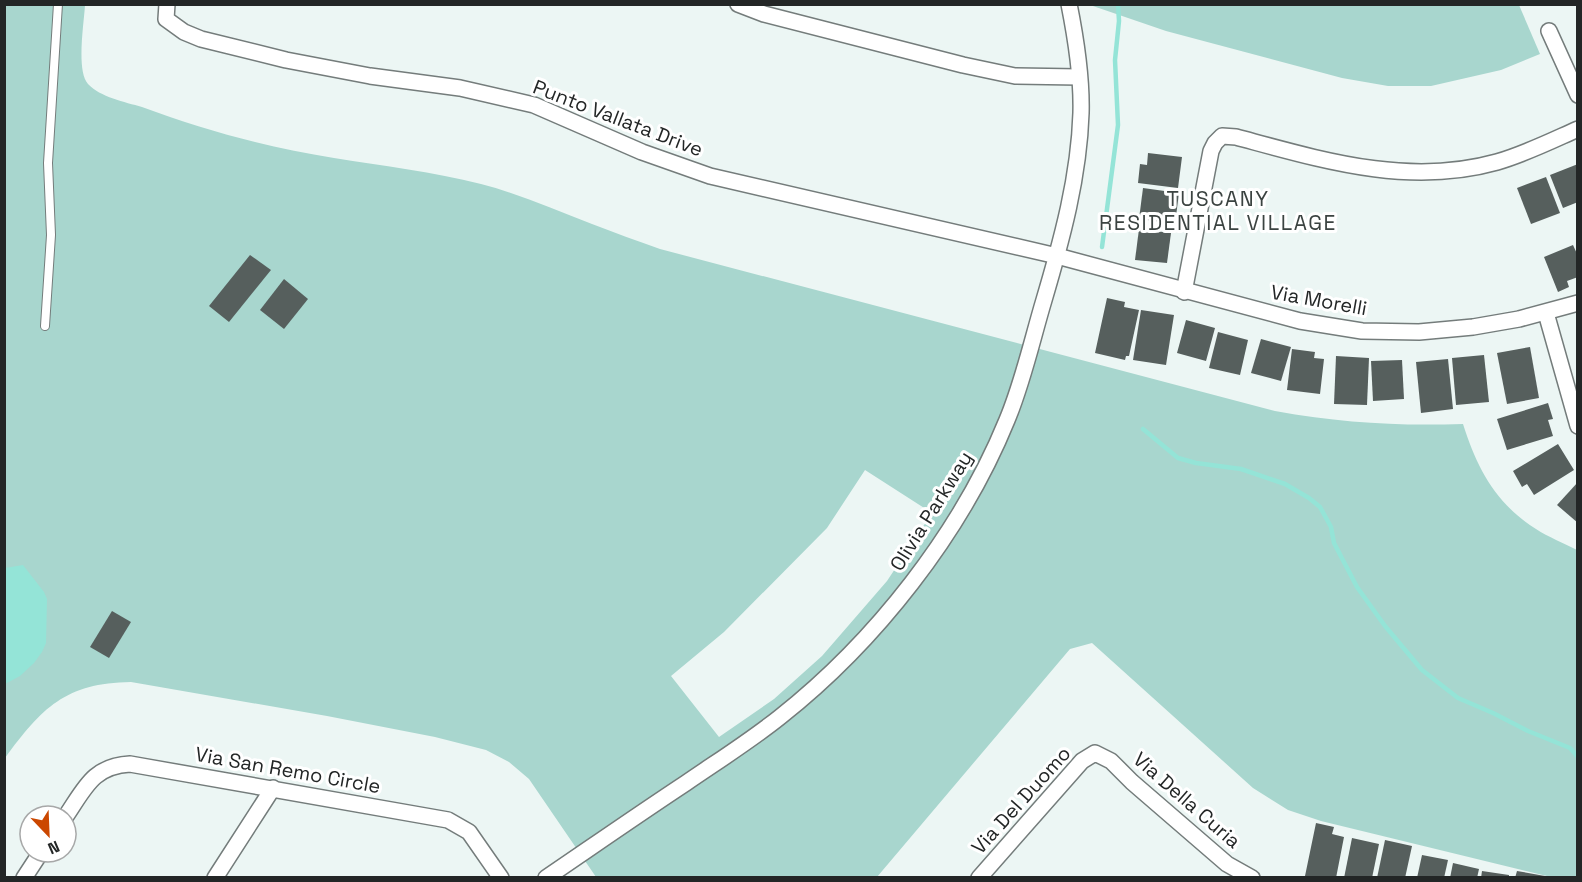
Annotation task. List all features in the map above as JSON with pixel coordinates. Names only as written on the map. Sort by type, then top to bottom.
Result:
[{"type":"street","points":[[738,4],[764,14],[1016,76],[1079,77]]},
{"type":"street","name":"Olivia Parkway","points":[[546,878],[734,752],[781,717],[826,678],[862,641],[900,597],[940,541],[991,455],[1008,419],[1057,256],[1069,208],[1081,111],[1079,77],[1069,4]]},
{"type":"street","name":"Punto Vallata Drive","points":[[167,12],[184,32],[201,39],[286,60],[370,76],[460,88],[534,105],[642,152],[710,176],[1057,256]]},
{"type":"street","points":[[1549,31],[1578,95]]},
{"type":"street","points":[[1184,292],[1211,151],[1222,136],[1236,137],[1335,164],[1371,170],[1408,172],[1456,169],[1496,162],[1533,150],[1578,129]]},
{"type":"street","name":"Via Morelli","points":[[1057,256],[1184,292],[1300,321],[1362,332],[1419,332],[1473,327],[1546,313],[1578,303]]},
{"type":"street","points":[[1546,313],[1578,426]]},
{"type":"street","name":"Via Del Duomo","points":[[980,878],[1082,761],[1095,753]]},
{"type":"street","name":"Via Della Curia","points":[[1095,753],[1111,761],[1227,864],[1252,878]]},
{"type":"street","name":"Via San Remo Circle","points":[[74,804],[92,777],[103,769],[116,764],[130,764],[448,820],[469,832],[501,878]]},
{"type":"street","points":[[215,878],[273,789]]},
{"type":"street","points":[[24,878],[33,864]]},
{"type":"lane","points":[[45,326],[51,235],[48,163],[58,4]]},
{"type":"shaded area","points":[[5,5],[85,5],[82,69],[84,78],[93,89],[113,98],[213,131],[285,149],[481,184],[524,197],[660,249],[1275,411],[1369,423],[1463,424],[1481,470],[1509,508],[1541,532],[1577,550],[1577,877],[1551,877],[1321,821],[1288,810],[1253,788],[1092,643],[1070,649],[877,877],[596,877],[529,779],[509,762],[486,750],[435,737],[327,716],[131,682],[89,687],[57,702],[31,725],[5,758]],"holes":[[[865,470],[932,513],[887,581],[822,656],[774,699],[719,737],[671,676],[724,632],[827,528]]]},
{"type":"shaded area","points":[[1090,5],[1519,5],[1540,54],[1501,70],[1431,86],[1388,86],[1342,78],[1166,31]]},
{"type":"shaded area","points":[[23,565],[47,599],[46,643],[34,663],[20,676],[5,684],[5,568]]},
{"type":"building","points":[[1148,153],[1182,157],[1178,188],[1138,183],[1140,164],[1147,165]]},
{"type":"building","points":[[1578,164],[1578,202],[1563,208],[1550,175]]},
{"type":"building","points":[[1546,177],[1560,213],[1531,224],[1517,188]]},
{"type":"building","points":[[1143,188],[1179,193],[1175,224],[1139,219]]},
{"type":"building","points":[[1139,229],[1171,233],[1167,263],[1135,260]]},
{"type":"building","points":[[1573,245],[1578,256],[1578,277],[1567,281],[1569,287],[1558,292],[1544,257]]},
{"type":"building","points":[[250,255],[271,270],[229,322],[209,306]]},
{"type":"building","points":[[284,279],[308,299],[284,329],[260,310]]},
{"type":"building","points":[[1107,298],[1125,302],[1124,307],[1139,310],[1129,356],[1126,356],[1125,360],[1095,353]]},
{"type":"building","points":[[1141,310],[1174,315],[1166,365],[1133,360]]},
{"type":"building","points":[[1186,320],[1215,328],[1206,361],[1177,353]]},
{"type":"building","points":[[1218,332],[1248,340],[1240,375],[1209,368]]},
{"type":"building","points":[[1261,339],[1291,347],[1281,381],[1251,373]]},
{"type":"building","points":[[1530,347],[1539,398],[1507,404],[1497,353]]},
{"type":"building","points":[[1292,349],[1315,352],[1314,358],[1324,359],[1320,394],[1287,390]]},
{"type":"building","points":[[1484,355],[1489,402],[1456,405],[1452,358]]},
{"type":"building","points":[[1336,356],[1369,358],[1367,405],[1334,404]]},
{"type":"building","points":[[1448,359],[1453,409],[1421,413],[1416,362]]},
{"type":"building","points":[[1402,360],[1404,399],[1373,401],[1371,361]]},
{"type":"building","points":[[1548,403],[1553,419],[1548,420],[1553,436],[1507,450],[1497,419]]},
{"type":"building","points":[[1558,444],[1574,470],[1534,495],[1527,484],[1522,487],[1513,471]]},
{"type":"building","points":[[1578,482],[1578,523],[1557,505]]},
{"type":"building","points":[[112,611],[131,622],[109,658],[90,647]]},
{"type":"building","points":[[1316,823],[1334,827],[1332,834],[1344,837],[1336,878],[1305,876]]},
{"type":"building","points":[[1352,838],[1379,844],[1372,878],[1344,878]]},
{"type":"building","points":[[1385,840],[1412,846],[1405,878],[1377,878]]},
{"type":"building","points":[[1422,855],[1448,860],[1444,878],[1417,878]]},
{"type":"building","points":[[1453,863],[1479,869],[1477,878],[1450,878]]},
{"type":"building","points":[[1482,871],[1509,875],[1509,878],[1481,878]]},
{"type":"building","points":[[1517,871],[1545,876],[1545,878],[1515,878]]},
{"type":"waterway","points":[[1102,247],[1118,125],[1115,60],[1119,21],[1118,4]]},
{"type":"waterway","points":[[1143,429],[1178,458],[1196,463],[1241,469],[1285,484],[1309,498],[1320,507],[1331,527],[1334,543],[1357,587],[1385,626],[1422,670],[1458,698],[1570,748],[1578,757]]},
{"type":"district","name":"TUSCANY RESIDENTIAL VILLAGE","points":[[1218,211]]}]
